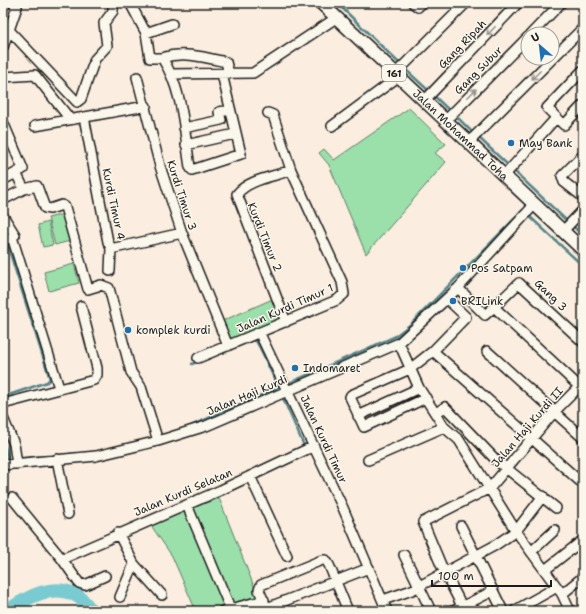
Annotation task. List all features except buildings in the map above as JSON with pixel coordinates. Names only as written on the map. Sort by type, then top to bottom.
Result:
[{"type":"main road","name":"Jalan Mohammad Toha","points":[[325,4],[336,18],[444,121],[472,139],[504,176],[534,205],[569,224],[583,250]]},
{"type":"street","points":[[9,30],[34,54],[70,96],[77,102],[79,101],[95,59],[106,46],[104,23],[113,11],[113,3]]},
{"type":"street","points":[[130,3],[146,33],[150,58],[190,54],[226,62],[225,74],[230,110],[241,156],[191,169],[179,100],[171,74],[162,58]]},
{"type":"street","points":[[413,3],[417,7],[422,3]]},
{"type":"street","points":[[332,126],[397,76],[466,3]]},
{"type":"street","name":"Gang Ripah","points":[[424,101],[518,3]]},
{"type":"street","points":[[539,26],[562,3]]},
{"type":"street","points":[[3,47],[17,7],[14,4]]},
{"type":"street","points":[[171,74],[253,73],[336,18]]},
{"type":"street","points":[[146,33],[172,24]]},
{"type":"street","points":[[472,139],[583,28]]},
{"type":"street","name":"Gang Subur","points":[[444,121],[520,45]]},
{"type":"street","points":[[583,70],[547,108],[564,125],[583,105]]},
{"type":"street","points":[[3,77],[35,75],[70,119]]},
{"type":"street","name":"Kurdi Timur 3","points":[[137,77],[146,106],[160,166],[182,233],[228,346]]},
{"type":"street","points":[[36,126],[146,106]]},
{"type":"street","points":[[184,128],[221,120],[219,112],[230,110]]},
{"type":"street","points":[[268,113],[273,115],[291,170]]},
{"type":"street","name":"Kurdi Timur 4","points":[[84,117],[111,248],[182,233]]},
{"type":"street","points":[[504,176],[556,118]]},
{"type":"street","points":[[3,122],[23,169],[3,180]]},
{"type":"street","points":[[186,145],[235,134]]},
{"type":"street","points":[[583,155],[562,176],[564,182],[583,197]]},
{"type":"street","name":"Kurdi Timur 2","points":[[286,322],[237,194],[241,189],[260,180],[291,170]]},
{"type":"street","name":"Jalan Kurdi Timur 1","points":[[198,358],[260,334],[337,300],[344,294],[342,282],[291,170]]},
{"type":"street","points":[[16,173],[24,189]]},
{"type":"street","points":[[3,200],[24,189],[38,187],[47,209],[62,205],[65,207],[88,289],[101,285],[109,288],[131,372],[141,387],[157,440]]},
{"type":"street","name":"Jalan Haji Kurdi","points":[[3,465],[101,455],[206,426],[286,387],[399,344],[458,288],[534,205]]},
{"type":"street","points":[[569,224],[583,210]]},
{"type":"street","points":[[3,216],[15,235]]},
{"type":"street","points":[[3,240],[9,238],[13,240],[59,388]]},
{"type":"street","points":[[110,271],[111,248]]},
{"type":"street","name":"Gang 3","points":[[494,307],[519,283],[583,342]]},
{"type":"street","points":[[458,288],[485,315],[494,307],[582,386]]},
{"type":"street","points":[[426,398],[366,427],[363,426],[350,396],[410,369],[433,351],[466,317],[447,299]]},
{"type":"street","points":[[3,404],[94,380],[97,375],[81,306]]},
{"type":"street","name":"Jalan Kurdi Timur","points":[[260,334],[344,511],[387,611]]},
{"type":"street","points":[[399,344],[419,388],[444,427],[459,440],[516,531],[559,591],[570,611]]},
{"type":"street","points":[[433,351],[583,484]]},
{"type":"street","points":[[487,351],[583,438]]},
{"type":"street","name":"Jalan Haji Kurdi II","points":[[490,488],[555,412],[582,386]]},
{"type":"street","points":[[358,416],[419,388]]},
{"type":"street","points":[[436,413],[444,407],[496,460],[543,496],[556,508]]},
{"type":"street","points":[[3,418],[14,444],[17,464]]},
{"type":"street","points":[[368,460],[444,427]]},
{"type":"street","name":"Jalan Kurdi Selatan","points":[[62,559],[118,533],[187,505],[314,446]]},
{"type":"street","points":[[57,459],[68,514]]},
{"type":"street","points":[[250,476],[287,556]]},
{"type":"street","points":[[462,606],[423,522],[490,488]]},
{"type":"street","points":[[383,600],[419,587],[494,546],[516,531],[543,496]]},
{"type":"street","points":[[12,498],[82,585],[105,576]]},
{"type":"street","points":[[187,505],[226,607],[264,600]]},
{"type":"street","points":[[461,526],[503,611]]},
{"type":"street","points":[[531,552],[555,530]]},
{"type":"street","points":[[118,533],[134,564],[162,595]]},
{"type":"street","points":[[544,570],[583,540]]},
{"type":"street","points":[[404,555],[431,611]]},
{"type":"street","points":[[348,611],[337,582],[326,560],[322,560],[265,583],[260,587],[265,610],[337,582],[368,568]]},
{"type":"street","points":[[120,597],[134,564]]},
{"type":"street","points":[[514,611],[559,591],[583,577]]},
{"type":"street","points":[[453,611],[493,591]]},
{"type":"green space","points":[[409,108],[446,144],[435,153],[446,162],[366,254],[329,165],[319,153],[324,149],[334,160]]},
{"type":"green space","points":[[64,214],[70,241],[55,245],[48,218]]},
{"type":"green space","points":[[48,222],[53,245],[43,247],[38,225]]},
{"type":"green space","points":[[74,264],[79,283],[49,291],[44,272]]},
{"type":"green space","points":[[275,298],[284,320],[230,344],[220,322]]},
{"type":"green space","points":[[219,498],[259,599],[221,611],[196,611],[172,556],[150,524]]},
{"type":"waterway","points":[[337,3],[401,65]]},
{"type":"waterway","points":[[404,68],[430,92]]},
{"type":"waterway","points":[[432,94],[452,113]]},
{"type":"waterway","points":[[455,115],[474,134]]},
{"type":"waterway","points":[[478,137],[509,166]]},
{"type":"waterway","points":[[512,169],[568,222]]},
{"type":"waterway","points":[[287,384],[394,337],[411,324],[523,210],[525,212]]},
{"type":"waterway","points":[[528,215],[583,266]]},
{"type":"waterway","points":[[572,225],[583,236]]},
{"type":"waterway","points":[[3,397],[47,382],[50,379],[8,247]]},
{"type":"waterway","points":[[250,340],[256,341],[281,393]]},
{"type":"waterway","points":[[192,364],[199,361]]},
{"type":"waterway","points":[[186,428],[282,386]]},
{"type":"waterway","points":[[282,396],[305,448]]},
{"type":"waterway","points":[[3,436],[8,460]]},
{"type":"waterway","points":[[23,458],[94,452]]},
{"type":"waterway","points":[[7,611],[32,596],[60,590],[70,592],[79,597],[92,611]]},
{"type":"place","name":"May Bank","points":[[511,143]]},
{"type":"place","name":"Pos Satpam","points":[[463,268]]},
{"type":"place","name":"BRILink","points":[[453,301]]},
{"type":"place","name":"komplek kurdi","points":[[128,330]]},
{"type":"place","name":"Indomaret","points":[[295,368]]}]
